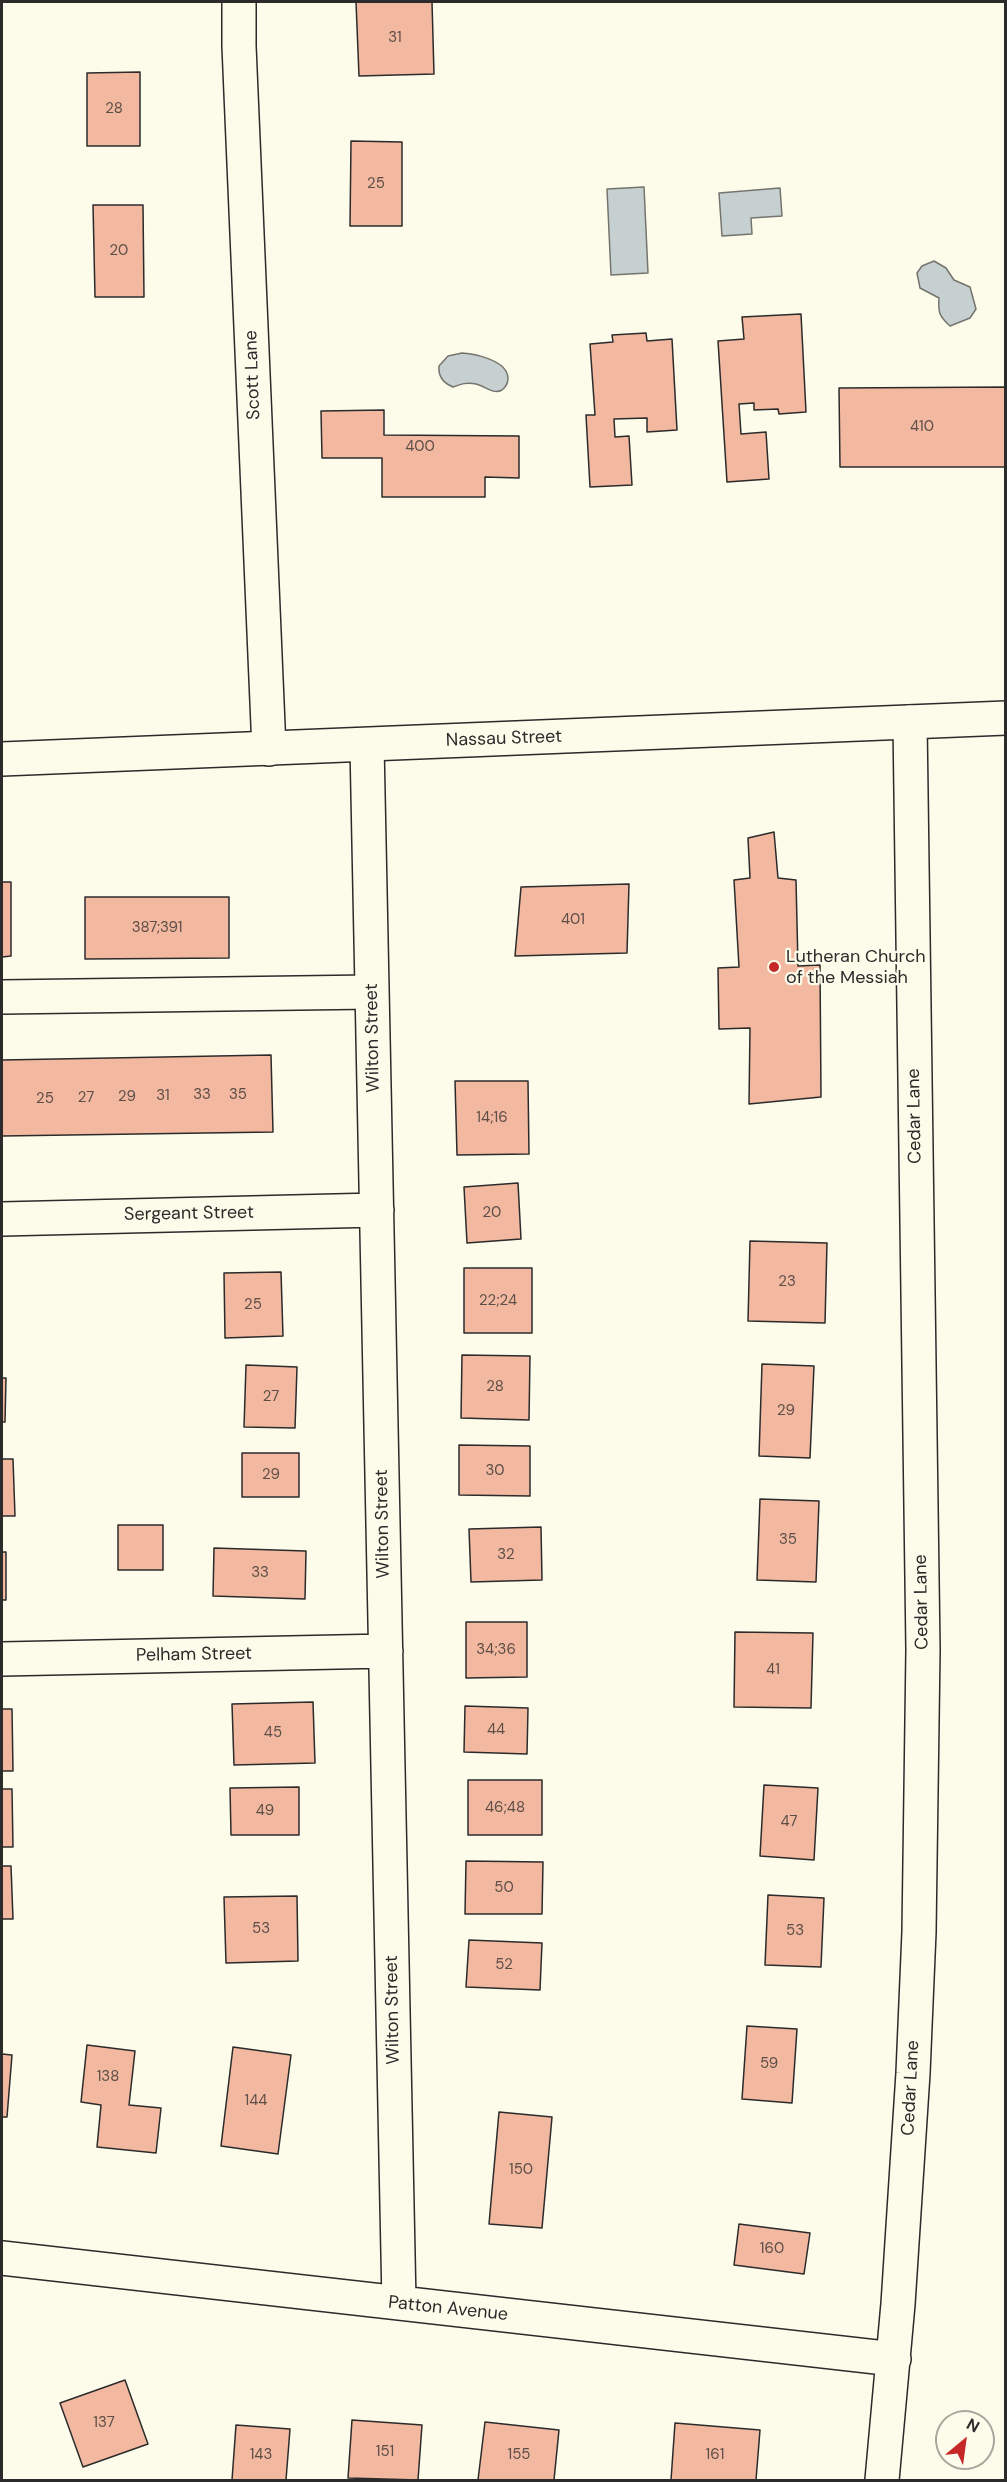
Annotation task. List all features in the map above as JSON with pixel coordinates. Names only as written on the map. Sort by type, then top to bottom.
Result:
[{"type":"street","name":"Scott Lane","points":[[240,2],[239,46],[269,749]]},
{"type":"street","name":"Nassau Street","points":[[2,759],[1005,718]]},
{"type":"street","name":"Cedar Lane","points":[[882,2481],[894,2359],[913,2073],[918,1944],[923,1650],[910,722]]},
{"type":"street","name":"Wilton Street","points":[[367,745],[399,2303]]},
{"type":"street","points":[[2,997],[372,992]]},
{"type":"street","name":"Sergeant Street","points":[[2,1219],[377,1210]]},
{"type":"street","name":"Pelham Street","points":[[2,1659],[386,1651]]},
{"type":"street","name":"Patton Avenue","points":[[2,2258],[894,2359]]},
{"type":"shaded area","points":[[644,187],[648,273],[611,275],[607,189]]},
{"type":"shaded area","points":[[780,188],[782,216],[751,218],[752,234],[722,236],[719,193]]},
{"type":"shaded area","points":[[934,261],[946,268],[954,280],[970,287],[976,309],[970,318],[950,326],[940,314],[939,298],[920,288],[917,273],[922,266]]},
{"type":"shaded area","points":[[462,353],[496,362],[506,372],[508,378],[505,388],[495,391],[473,383],[453,387],[446,384],[440,376],[439,366],[448,356]]},
{"type":"building","points":[[356,2],[432,2],[434,74],[359,76]]},
{"type":"building","points":[[140,72],[140,146],[87,146],[87,73]]},
{"type":"building","points":[[351,141],[402,142],[402,226],[350,226]]},
{"type":"building","points":[[93,205],[143,205],[144,297],[95,297]]},
{"type":"building","points":[[801,314],[806,412],[779,414],[778,409],[754,410],[754,403],[739,404],[741,434],[766,432],[769,479],[727,482],[718,341],[744,339],[742,317]]},
{"type":"building","points":[[646,333],[647,341],[672,339],[677,430],[647,432],[647,418],[614,419],[615,437],[629,436],[632,485],[590,487],[586,415],[595,415],[590,344],[613,342],[612,335]]},
{"type":"building","points":[[1006,387],[1006,467],[840,467],[839,388]]},
{"type":"building","points":[[384,410],[384,435],[519,436],[519,478],[485,477],[485,497],[382,497],[382,458],[322,458],[321,411]]},
{"type":"building","name":"Lutheran Church of the Messiah","points":[[774,832],[778,878],[796,880],[798,966],[820,965],[821,1097],[749,1104],[750,1028],[719,1029],[718,968],[739,967],[734,880],[750,878],[748,838]]},
{"type":"building","points":[[2,882],[11,882],[11,956],[2,957]]},
{"type":"building","points":[[629,884],[627,953],[515,956],[521,887]]},
{"type":"building","points":[[85,897],[229,897],[229,958],[85,959]]},
{"type":"building","points":[[271,1055],[273,1132],[2,1136],[2,1060]]},
{"type":"building","points":[[455,1081],[528,1081],[529,1154],[457,1155]]},
{"type":"building","points":[[518,1183],[521,1239],[467,1243],[464,1187]]},
{"type":"building","points":[[750,1241],[827,1243],[825,1323],[748,1321]]},
{"type":"building","points":[[464,1268],[532,1268],[532,1333],[464,1333]]},
{"type":"building","points":[[281,1272],[283,1336],[225,1338],[224,1273]]},
{"type":"building","points":[[462,1355],[530,1356],[529,1420],[461,1418]]},
{"type":"building","points":[[762,1364],[814,1366],[810,1458],[759,1456]]},
{"type":"building","points":[[246,1365],[297,1367],[295,1428],[244,1427]]},
{"type":"building","points":[[2,1378],[6,1378],[5,1422],[2,1422]]},
{"type":"building","points":[[459,1445],[530,1446],[530,1496],[459,1495]]},
{"type":"building","points":[[242,1453],[299,1453],[299,1497],[242,1497]]},
{"type":"building","points":[[2,1459],[13,1459],[15,1516],[2,1516]]},
{"type":"building","points":[[760,1499],[819,1501],[816,1582],[757,1580]]},
{"type":"building","points":[[118,1525],[163,1525],[163,1570],[118,1570]]},
{"type":"building","points":[[541,1527],[542,1580],[471,1582],[469,1529]]},
{"type":"building","points":[[214,1548],[306,1551],[305,1599],[213,1596]]},
{"type":"building","points":[[2,1552],[6,1552],[6,1600],[2,1600]]},
{"type":"building","points":[[466,1622],[527,1622],[527,1677],[466,1678]]},
{"type":"building","points":[[735,1632],[813,1633],[811,1708],[734,1707]]},
{"type":"building","points":[[313,1702],[315,1763],[234,1765],[232,1704]]},
{"type":"building","points":[[465,1706],[528,1708],[527,1754],[464,1752]]},
{"type":"building","points":[[2,1709],[12,1709],[13,1771],[2,1771]]},
{"type":"building","points":[[468,1780],[542,1780],[542,1835],[468,1835]]},
{"type":"building","points":[[764,1785],[818,1788],[814,1860],[760,1856]]},
{"type":"building","points":[[299,1787],[299,1835],[231,1835],[230,1788]]},
{"type":"building","points":[[2,1789],[12,1789],[13,1847],[2,1847]]},
{"type":"building","points":[[466,1861],[543,1862],[542,1914],[465,1914]]},
{"type":"building","points":[[2,1866],[11,1866],[13,1919],[2,1919]]},
{"type":"building","points":[[768,1895],[824,1898],[821,1967],[765,1965]]},
{"type":"building","points":[[297,1896],[298,1961],[226,1963],[224,1897]]},
{"type":"building","points":[[469,1940],[542,1943],[540,1990],[466,1987]]},
{"type":"building","points":[[747,2026],[797,2029],[792,2103],[742,2099]]},
{"type":"building","points":[[87,2045],[135,2051],[129,2105],[161,2108],[156,2153],[97,2147],[101,2105],[81,2102]]},
{"type":"building","points":[[233,2047],[291,2055],[278,2154],[221,2146]]},
{"type":"building","points":[[2,2054],[12,2055],[7,2117],[2,2117]]},
{"type":"building","points":[[499,2112],[552,2117],[542,2228],[489,2224]]},
{"type":"building","points":[[739,2224],[810,2233],[804,2274],[734,2265]]},
{"type":"building","points":[[125,2380],[148,2444],[83,2467],[60,2403]]},
{"type":"building","points":[[352,2420],[422,2425],[418,2480],[348,2478]]},
{"type":"building","points":[[485,2422],[559,2430],[554,2480],[478,2480]]},
{"type":"building","points":[[675,2423],[760,2430],[756,2480],[671,2480]]},
{"type":"building","points":[[236,2425],[290,2429],[286,2480],[232,2480]]},
{"type":"place","name":"Lutheran Church of the Messiah","points":[[774,967]]}]
